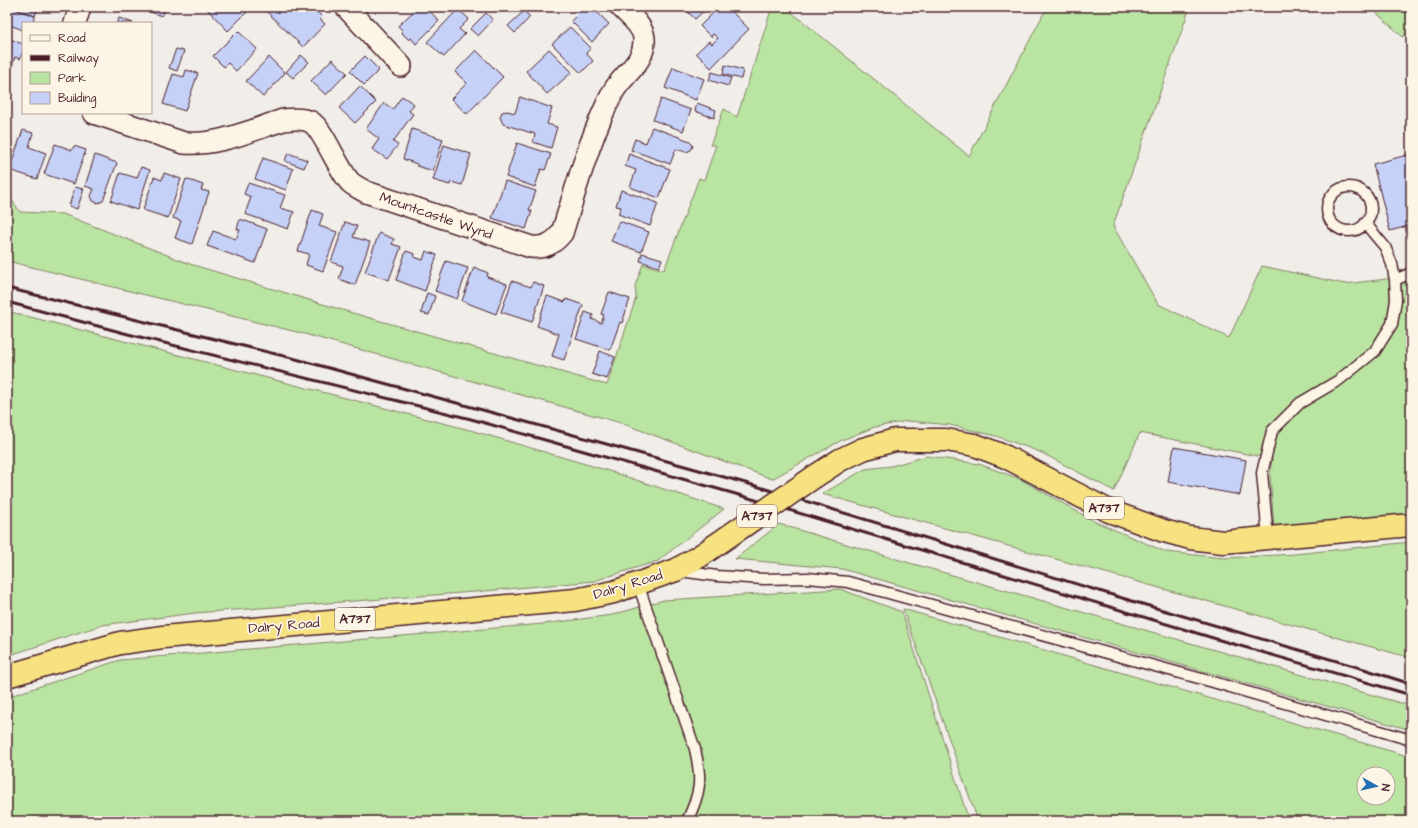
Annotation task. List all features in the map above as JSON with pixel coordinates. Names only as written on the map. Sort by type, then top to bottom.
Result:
[{"type":"highway","name":"Dalry Road","points":[[7,676],[127,642],[208,632],[575,600],[614,592],[676,570],[700,556],[840,460],[863,449],[895,440],[946,440],[975,445],[1006,457],[1110,511],[1164,531],[1190,538],[1223,542],[1268,538]]},
{"type":"highway","name":"A737","points":[[1268,538],[1411,525]]},
{"type":"street","points":[[75,22],[80,7]]},
{"type":"street","points":[[346,7],[401,66]]},
{"type":"street","name":"Mountcastle Wynd","points":[[97,114],[184,143],[197,144],[211,143],[293,118],[311,122],[318,130],[347,178],[351,183],[366,192],[531,248],[539,248],[556,241],[562,233],[596,130],[614,92],[625,76],[639,61],[643,50],[644,38],[641,29],[621,7]]},
{"type":"lane","points":[[1350,187],[1357,188],[1363,192],[1370,204],[1369,217],[1365,223],[1359,228],[1345,230],[1338,228],[1332,223],[1328,217],[1327,210],[1328,202],[1336,190],[1350,187]]},
{"type":"lane","points":[[1268,538],[1262,473],[1272,431],[1300,403],[1339,380],[1374,351],[1392,324],[1396,300],[1395,280],[1392,264],[1385,247],[1365,223]]},
{"type":"lane","points":[[1395,280],[1411,273]]},
{"type":"lane","points":[[676,570],[717,576],[764,579],[808,578],[848,582],[1214,682],[1411,740]]},
{"type":"lane","points":[[638,584],[695,749],[699,768],[699,792],[687,821]]},
{"type":"green space","points":[[772,7],[785,7],[969,156],[1047,7],[1190,7],[1113,226],[1158,304],[1229,338],[1262,266],[1345,284],[1411,276],[1411,514],[1274,527],[1270,475],[1272,459],[1140,433],[1114,491],[1040,452],[996,436],[950,425],[908,421],[875,427],[842,440],[772,479],[621,423],[301,333],[7,261],[7,192],[20,212],[63,214],[190,264],[349,312],[607,385],[636,298],[635,286],[643,264],[664,270],[699,178],[704,180],[716,145],[710,145],[724,109],[737,117]]},
{"type":"green space","points":[[1370,7],[1411,7],[1411,28],[1403,37]]},
{"type":"green space","points":[[7,311],[470,430],[609,471],[724,509],[658,561],[594,581],[474,592],[195,613],[102,625],[7,656]]},
{"type":"green space","points":[[927,456],[979,464],[1020,479],[1094,521],[1166,552],[1224,558],[1295,554],[1411,542],[1411,658],[822,494],[865,469],[891,466]]},
{"type":"green space","points":[[779,524],[903,561],[1411,706],[1411,730],[842,569],[735,559]]},
{"type":"green space","points":[[840,589],[902,612],[969,821],[7,821],[7,697],[120,660],[543,624],[612,615],[664,600]]},
{"type":"green space","points":[[903,609],[1411,757],[1411,821],[978,821]]},
{"type":"building","points":[[7,7],[35,16],[32,22],[22,22],[22,30],[7,24]]},
{"type":"building","points":[[10,7],[38,7],[35,16]]},
{"type":"building","points":[[136,7],[166,7],[162,16]]},
{"type":"building","points":[[208,7],[252,7],[228,31],[207,9]]},
{"type":"building","points":[[267,7],[292,7],[296,11],[300,7],[313,7],[322,17],[320,19],[325,24],[303,47],[264,9]]},
{"type":"building","points":[[418,7],[426,7],[439,21],[416,44],[411,38],[409,40],[401,32],[403,31],[398,26]]},
{"type":"building","points":[[570,7],[592,7],[609,24],[592,42],[571,21],[578,14]]},
{"type":"building","points":[[683,7],[708,7],[695,19]]},
{"type":"building","points":[[719,7],[727,7],[749,29],[711,68],[696,53],[709,41],[712,44],[718,38],[713,34],[711,37],[700,26]]},
{"type":"building","points":[[458,9],[469,19],[459,29],[465,34],[444,57],[427,42]]},
{"type":"building","points":[[524,11],[530,17],[515,33],[508,26]]},
{"type":"building","points":[[486,13],[493,20],[478,36],[470,29]]},
{"type":"building","points":[[119,18],[130,22],[117,22]]},
{"type":"building","points":[[570,27],[591,48],[586,53],[593,61],[581,73],[552,44]]},
{"type":"building","points":[[238,31],[257,49],[236,71],[228,63],[224,67],[213,56]]},
{"type":"building","points":[[7,38],[22,44],[22,54],[20,59],[15,57],[10,72],[7,70]]},
{"type":"building","points":[[176,49],[184,51],[177,71],[169,68]]},
{"type":"building","points":[[549,49],[572,72],[547,94],[526,71]]},
{"type":"building","points":[[476,50],[503,77],[467,114],[451,99],[467,83],[455,72]]},
{"type":"building","points":[[301,55],[309,62],[293,78],[286,72]]},
{"type":"building","points":[[365,56],[379,70],[364,85],[350,71]]},
{"type":"building","points":[[269,57],[285,73],[263,97],[246,81]]},
{"type":"building","points":[[332,59],[347,73],[326,95],[311,81]]},
{"type":"building","points":[[725,65],[743,70],[741,79],[723,74]]},
{"type":"building","points":[[673,67],[704,79],[696,100],[665,88]]},
{"type":"building","points":[[186,70],[198,73],[185,111],[163,104],[173,74],[184,77]]},
{"type":"building","points":[[712,72],[731,78],[728,86],[709,80]]},
{"type":"building","points":[[360,86],[376,102],[355,123],[339,108]]},
{"type":"building","points":[[402,96],[414,104],[409,111],[413,114],[393,142],[398,145],[387,159],[372,149],[379,139],[366,129],[384,103],[393,109]]},
{"type":"building","points":[[520,97],[552,108],[547,124],[557,127],[551,148],[533,142],[535,134],[503,124],[500,117],[502,112],[507,111],[515,113]]},
{"type":"building","points":[[661,99],[691,110],[683,131],[653,120]]},
{"type":"building","points":[[697,103],[716,110],[714,118],[695,111]]},
{"type":"building","points":[[652,127],[690,141],[693,146],[691,150],[686,152],[676,149],[670,164],[631,150],[635,139],[646,143]]},
{"type":"building","points":[[412,129],[443,139],[433,171],[417,166],[417,164],[403,159]]},
{"type":"building","points":[[23,130],[33,133],[29,147],[46,153],[37,179],[9,170]]},
{"type":"building","points":[[517,143],[551,154],[545,170],[541,169],[535,187],[506,177]]},
{"type":"building","points":[[55,144],[72,150],[74,146],[86,150],[74,184],[44,174]]},
{"type":"building","points":[[7,145],[11,147],[7,158]]},
{"type":"building","points":[[444,145],[471,154],[462,185],[451,182],[450,185],[433,180]]},
{"type":"building","points":[[288,153],[307,160],[304,168],[285,161]]},
{"type":"building","points":[[629,154],[670,169],[659,198],[630,187],[636,170],[625,166]]},
{"type":"building","points":[[1411,154],[1411,225],[1390,231],[1373,164]]},
{"type":"building","points":[[95,155],[117,163],[103,201],[98,203],[93,201],[91,196],[94,189],[85,186]]},
{"type":"building","points":[[263,158],[293,169],[286,190],[255,179]]},
{"type":"building","points":[[141,167],[150,170],[137,210],[111,201],[120,173],[137,178]]},
{"type":"building","points":[[164,173],[181,179],[168,218],[143,210],[154,177],[162,180]]},
{"type":"building","points":[[186,179],[203,185],[201,190],[209,192],[192,244],[175,238],[181,221],[173,218]]},
{"type":"building","points":[[505,181],[536,191],[529,210],[532,211],[526,229],[492,218]]},
{"type":"building","points":[[248,183],[285,195],[280,208],[294,212],[288,229],[245,214],[251,197],[244,194]]},
{"type":"building","points":[[75,187],[84,189],[77,209],[69,206]]},
{"type":"building","points":[[621,190],[658,203],[650,226],[618,214],[621,207],[616,206]]},
{"type":"building","points":[[312,210],[323,214],[319,226],[337,232],[323,271],[306,265],[309,254],[298,251]]},
{"type":"building","points":[[240,219],[267,229],[255,263],[207,246],[213,231],[236,239],[240,230],[237,229]]},
{"type":"building","points":[[619,221],[649,232],[641,252],[611,241]]},
{"type":"building","points":[[345,222],[357,226],[353,237],[370,242],[355,285],[339,279],[343,266],[331,262]]},
{"type":"building","points":[[379,233],[394,239],[392,244],[401,247],[389,280],[365,272]]},
{"type":"building","points":[[406,251],[415,254],[414,257],[423,260],[426,251],[437,255],[425,291],[396,280]]},
{"type":"building","points":[[642,253],[662,259],[659,267],[640,261]]},
{"type":"building","points":[[446,261],[468,268],[457,299],[435,291]]},
{"type":"building","points":[[474,267],[488,273],[487,277],[507,284],[496,314],[462,301]]},
{"type":"building","points":[[512,281],[531,287],[533,282],[544,286],[532,322],[501,312]]},
{"type":"building","points":[[609,292],[630,299],[622,323],[620,322],[610,350],[576,339],[585,312],[593,315],[592,319],[601,323],[604,315],[601,314]]},
{"type":"building","points":[[427,293],[435,296],[429,315],[421,313]]},
{"type":"building","points":[[547,296],[565,302],[566,299],[583,305],[564,360],[552,356],[559,334],[537,326]]},
{"type":"building","points":[[600,351],[615,357],[607,379],[592,374]]},
{"type":"building","points":[[1174,447],[1246,460],[1240,495],[1168,482]]},
{"type":"railway","points":[[7,288],[296,359],[756,486],[1132,601],[1411,684]]},
{"type":"railway","points":[[7,302],[128,334],[471,419],[739,495],[1223,641],[1411,695]]}]
